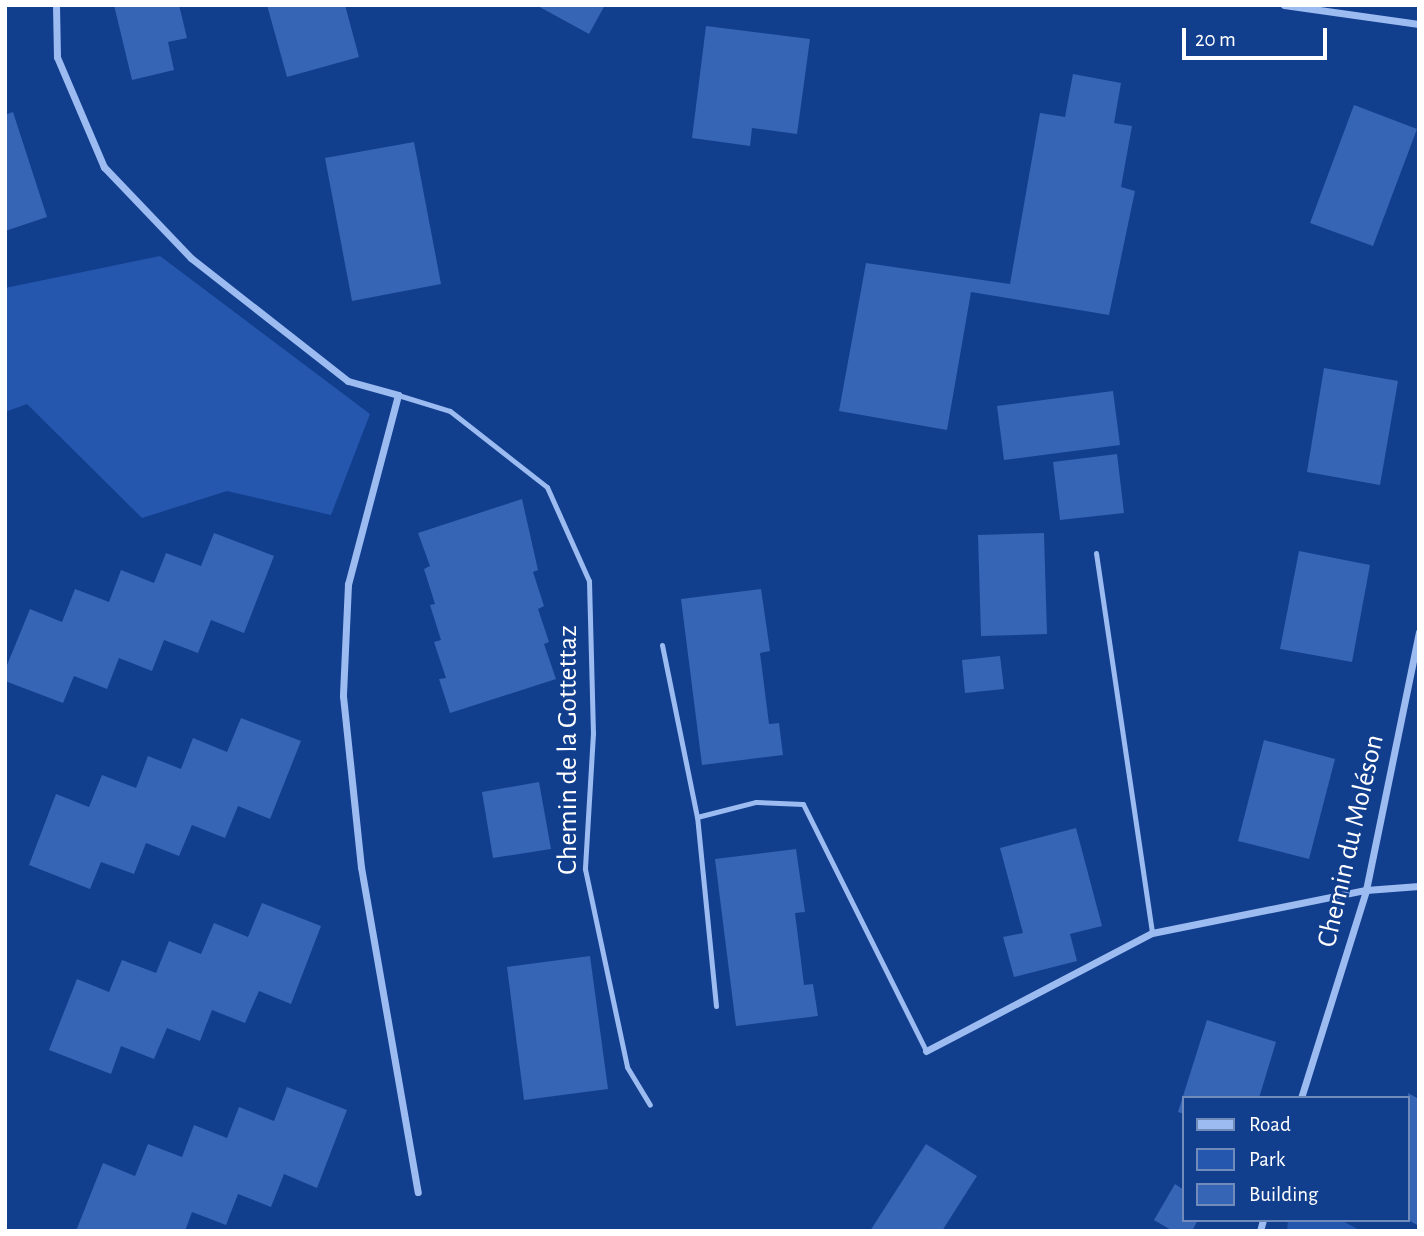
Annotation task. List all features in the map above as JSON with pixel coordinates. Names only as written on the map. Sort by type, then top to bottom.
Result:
[{"type":"street","name":"Chemin de la Gottettaz","points":[[56,5],[57,57],[104,167],[191,258],[348,381],[398,395]]},
{"type":"street","points":[[1284,5],[1419,24]]},
{"type":"street","points":[[398,395],[348,584],[343,696],[361,867],[418,1192]]},
{"type":"street","name":"Chemin du Moléson","points":[[1302,1096],[1366,890],[1419,632]]},
{"type":"street","points":[[926,1051],[1152,933],[1366,890],[1419,886]]},
{"type":"lane","name":"Chemin de la Gottettaz","points":[[398,395],[450,411],[547,487],[589,581],[593,733],[585,869],[628,1067],[650,1105]]},
{"type":"lane","points":[[1096,553],[1152,933]]},
{"type":"lane","points":[[662,645],[697,817],[716,1006]]},
{"type":"lane","points":[[697,817],[756,802],[803,804],[926,1051]]},
{"type":"green space","points":[[160,256],[370,414],[331,515],[227,491],[142,518],[27,404],[5,412],[5,288]]},
{"type":"green space","points":[[1288,1222],[1345,1222],[1361,1231],[1287,1231]]},
{"type":"building","points":[[114,5],[179,5],[187,38],[168,42],[174,70],[132,80]]},
{"type":"building","points":[[267,5],[345,5],[359,57],[287,77]]},
{"type":"building","points":[[536,5],[605,5],[589,34]]},
{"type":"building","points":[[706,26],[810,39],[797,134],[752,128],[750,146],[692,138]]},
{"type":"building","points":[[1073,74],[1121,83],[1114,123],[1132,126],[1121,187],[1135,191],[1109,315],[971,292],[947,430],[839,411],[866,263],[1010,284],[1040,113],[1065,117]]},
{"type":"building","points":[[1354,105],[1417,129],[1373,246],[1310,223]]},
{"type":"building","points":[[13,112],[47,217],[5,231],[5,115]]},
{"type":"building","points":[[414,142],[441,284],[352,301],[325,158]]},
{"type":"building","points":[[1324,368],[1398,381],[1380,485],[1307,472]]},
{"type":"building","points":[[1113,391],[1120,445],[1004,460],[997,406]]},
{"type":"building","points":[[1117,454],[1124,513],[1060,520],[1053,462]]},
{"type":"building","points":[[522,499],[538,570],[533,572],[544,606],[538,609],[549,642],[544,644],[556,679],[450,713],[439,679],[446,678],[434,642],[441,640],[430,605],[435,604],[424,569],[430,566],[418,533]]},
{"type":"building","points":[[214,533],[274,556],[244,633],[211,620],[198,653],[164,640],[152,671],[119,658],[107,689],[74,676],[63,703],[5,681],[5,670],[30,609],[62,622],[75,589],[109,602],[121,570],[154,583],[166,553],[201,566]]},
{"type":"building","points":[[1044,533],[1047,634],[981,636],[978,535]]},
{"type":"building","points":[[1299,551],[1370,565],[1352,662],[1280,649]]},
{"type":"building","points":[[761,589],[770,651],[760,653],[769,724],[779,723],[783,755],[702,765],[681,599]]},
{"type":"building","points":[[1000,656],[1004,689],[965,693],[962,660]]},
{"type":"building","points":[[241,718],[301,741],[270,819],[238,806],[225,838],[192,825],[179,856],[146,843],[134,874],[101,862],[90,889],[29,865],[56,794],[89,807],[102,775],[136,788],[148,756],[181,769],[193,738],[227,752]]},
{"type":"building","points":[[1264,740],[1335,759],[1309,859],[1238,841]]},
{"type":"building","points":[[539,782],[551,849],[493,858],[482,792]]},
{"type":"building","points":[[1076,828],[1102,926],[1070,934],[1077,961],[1014,977],[1003,937],[1023,933],[1000,848]]},
{"type":"building","points":[[796,849],[805,912],[795,913],[804,985],[813,984],[818,1016],[736,1026],[715,859]]},
{"type":"building","points":[[262,903],[321,926],[291,1004],[259,991],[245,1023],[212,1010],[200,1041],[167,1028],[154,1059],[121,1046],[111,1074],[49,1050],[77,979],[109,992],[122,960],[156,973],[169,941],[201,954],[214,923],[248,937]]},
{"type":"building","points":[[590,956],[608,1089],[524,1100],[507,967]]},
{"type":"building","points":[[1207,1020],[1276,1042],[1260,1096],[1183,1096]]},
{"type":"building","points":[[287,1087],[347,1110],[317,1188],[284,1174],[271,1207],[238,1194],[226,1225],[192,1212],[185,1231],[76,1231],[103,1163],[135,1176],[148,1144],[182,1157],[194,1125],[227,1138],[239,1107],[274,1121]]},
{"type":"building","points":[[1408,1093],[1419,1099],[1419,1226],[1410,1221]]},
{"type":"building","points":[[926,1144],[977,1176],[942,1231],[870,1231]]},
{"type":"building","points":[[1175,1184],[1182,1189],[1182,1222],[1197,1222],[1192,1231],[1173,1231],[1154,1220]]}]
